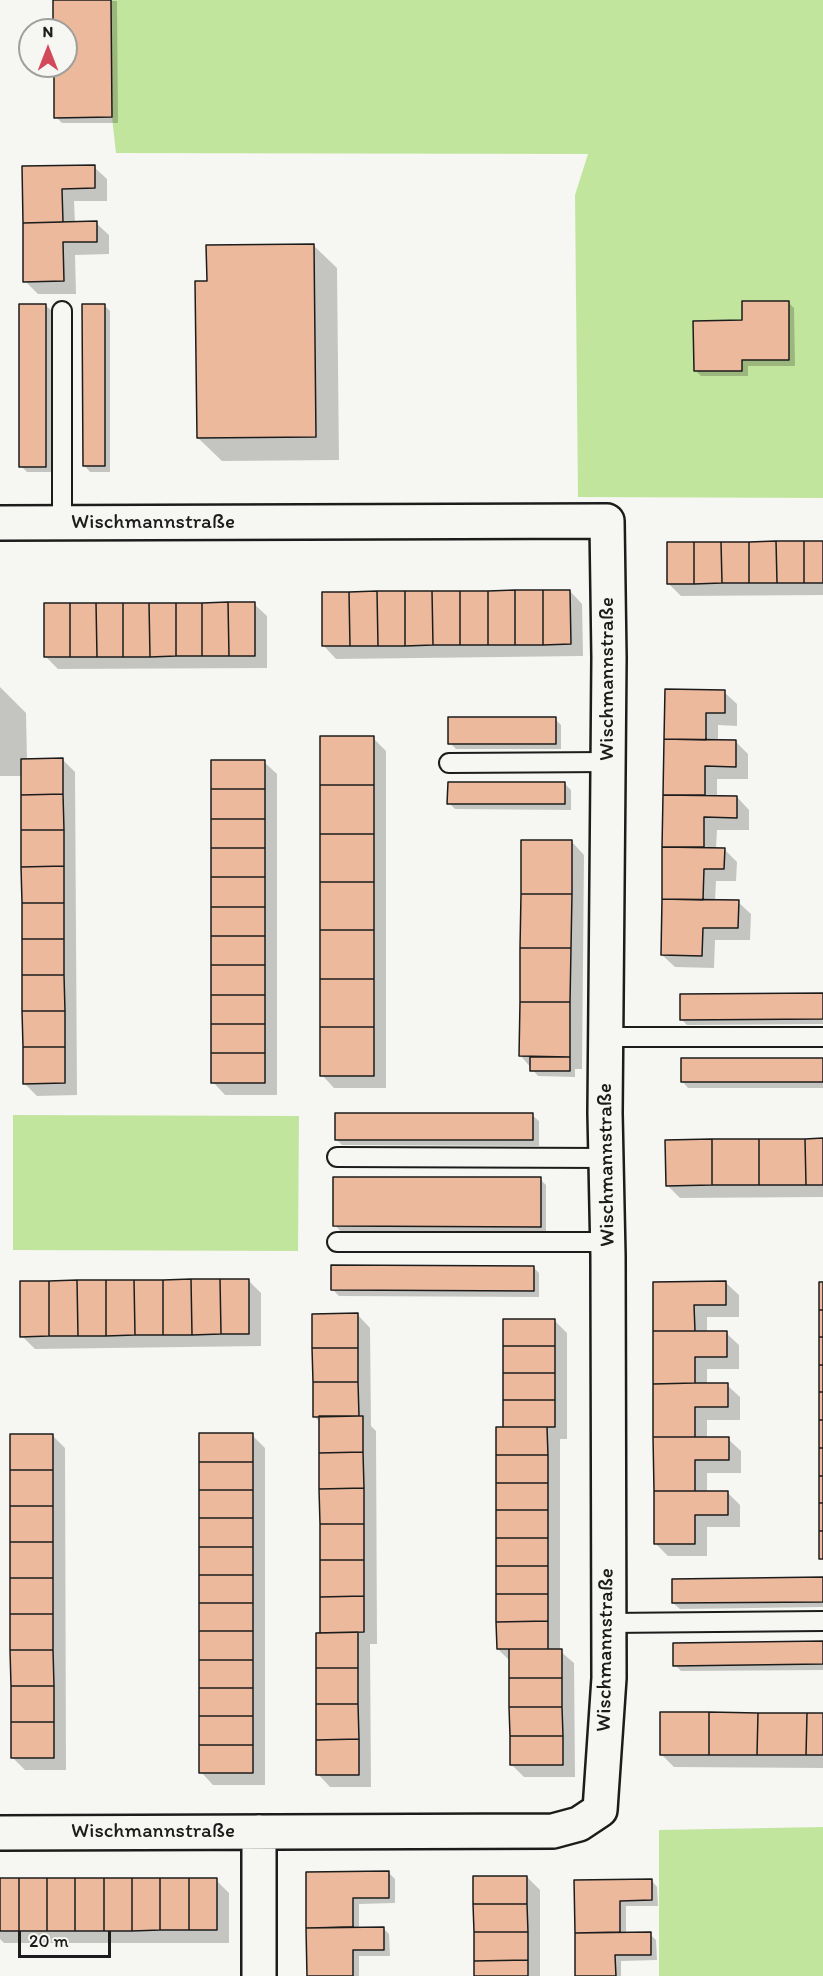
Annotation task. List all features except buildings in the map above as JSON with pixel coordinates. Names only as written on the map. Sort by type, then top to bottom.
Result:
[{"type":"street","name":"Wischmannstraße","points":[[0,523],[607,521],[609,658],[606,1037],[609,1678],[600,1810],[579,1824],[553,1831],[0,1833]]},
{"type":"street","points":[[259,1832],[259,1976]]},
{"type":"lane","points":[[62,311],[62,523]]},
{"type":"lane","points":[[449,763],[608,762]]},
{"type":"lane","points":[[606,1037],[823,1037]]},
{"type":"lane","points":[[336,1157],[606,1158]]},
{"type":"lane","points":[[336,1242],[608,1242]]},
{"type":"lane","points":[[609,1623],[823,1622]]},
{"type":"green space","points":[[111,0],[823,0],[823,498],[578,497],[575,195],[588,154],[116,153],[112,117]]},
{"type":"green space","points":[[13,1115],[299,1116],[298,1251],[13,1250]]},
{"type":"green space","points":[[823,1827],[823,1976],[659,1976],[659,1830]]}]
